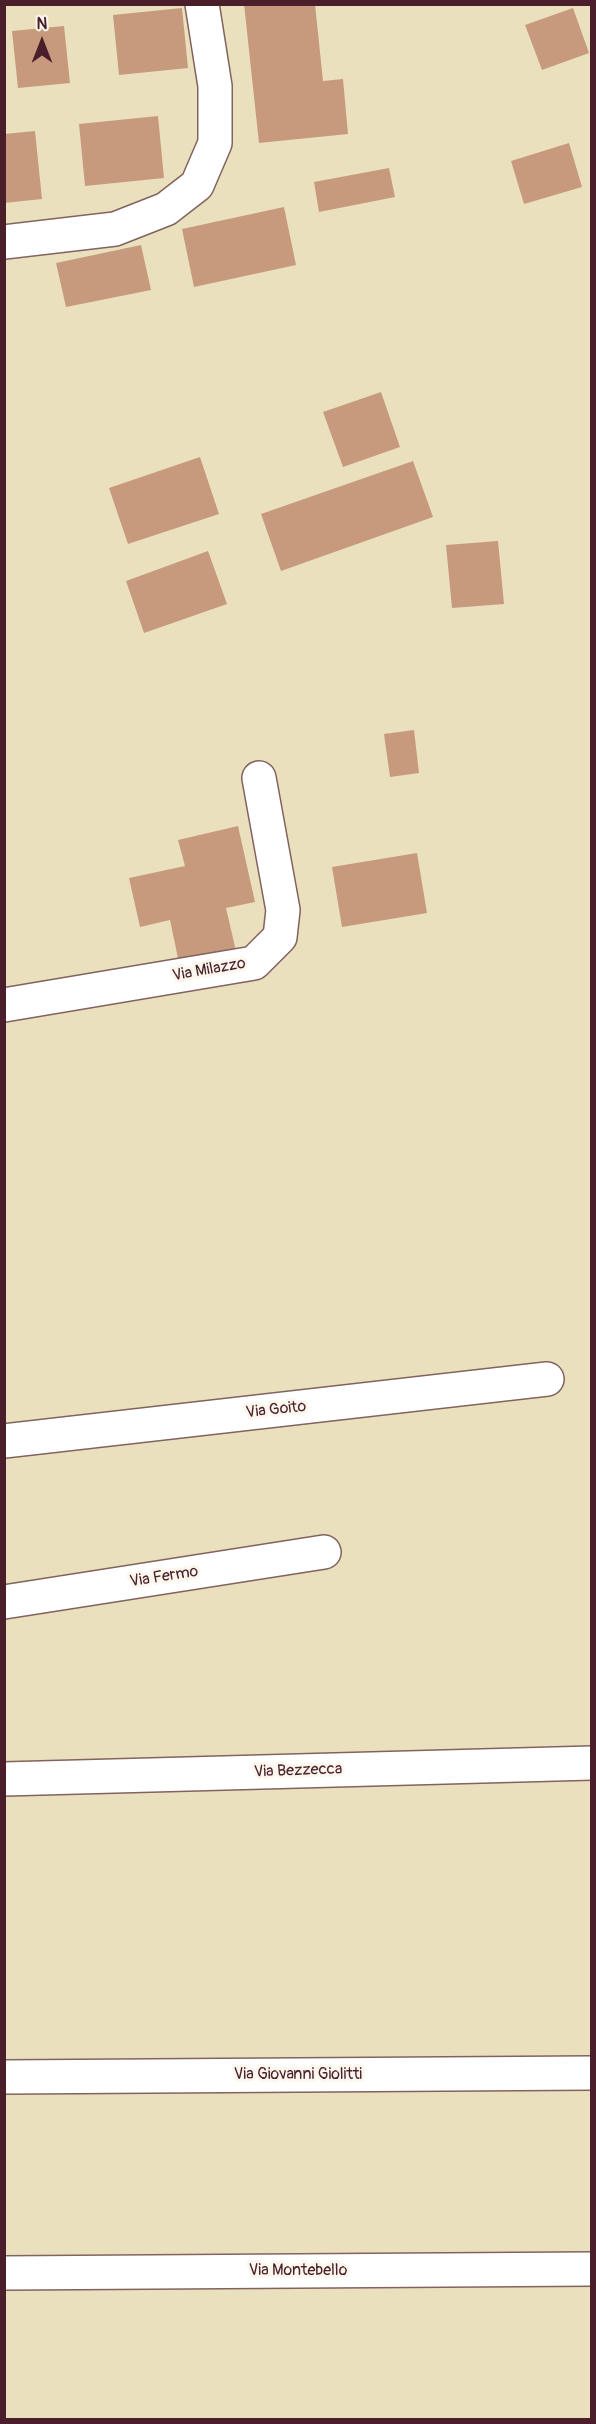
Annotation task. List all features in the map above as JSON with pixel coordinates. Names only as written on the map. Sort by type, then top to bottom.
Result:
[{"type":"street","points":[[4,242],[115,229],[166,209],[197,185],[215,143],[215,86],[202,4]]},
{"type":"street","name":"Via Milazzo","points":[[4,1005],[254,963],[280,936],[283,910],[259,778]]},
{"type":"street","name":"Via Goito","points":[[4,1441],[547,1380]]},
{"type":"street","name":"Via Fermo","points":[[4,1602],[324,1552]]},
{"type":"street","name":"Via Bezzecca","points":[[4,1779],[591,1763]]},
{"type":"street","name":"Via Giovanni Giolitti","points":[[4,2077],[591,2073]]},
{"type":"street","name":"Via Montebello","points":[[4,2273],[591,2269]]},
{"type":"building","points":[[244,4],[315,4],[323,81],[343,79],[348,134],[259,143]]},
{"type":"building","points":[[182,8],[188,68],[119,75],[113,15]]},
{"type":"building","points":[[573,8],[589,53],[542,70],[525,25]]},
{"type":"building","points":[[64,26],[70,83],[18,88],[12,31]]},
{"type":"building","points":[[158,116],[164,178],[85,186],[79,124]]},
{"type":"building","points":[[35,131],[42,199],[4,203],[4,134]]},
{"type":"building","points":[[569,143],[582,187],[524,204],[511,161]]},
{"type":"building","points":[[389,168],[395,197],[319,212],[314,182]]},
{"type":"building","points":[[284,207],[296,265],[194,287],[182,229]]},
{"type":"building","points":[[141,245],[151,290],[66,307],[56,263]]},
{"type":"building","points":[[381,392],[400,447],[343,467],[323,412]]},
{"type":"building","points":[[200,457],[219,514],[128,544],[109,488]]},
{"type":"building","points":[[413,461],[433,517],[281,571],[261,514]]},
{"type":"building","points":[[498,541],[504,604],[452,608],[446,545]]},
{"type":"building","points":[[208,551],[227,604],[144,633],[126,581]]},
{"type":"building","points":[[414,730],[419,773],[390,777],[384,734]]},
{"type":"building","points":[[238,826],[255,902],[226,908],[236,951],[179,963],[170,920],[140,927],[129,878],[185,866],[178,840]]},
{"type":"building","points":[[417,853],[427,913],[342,927],[332,867]]}]
